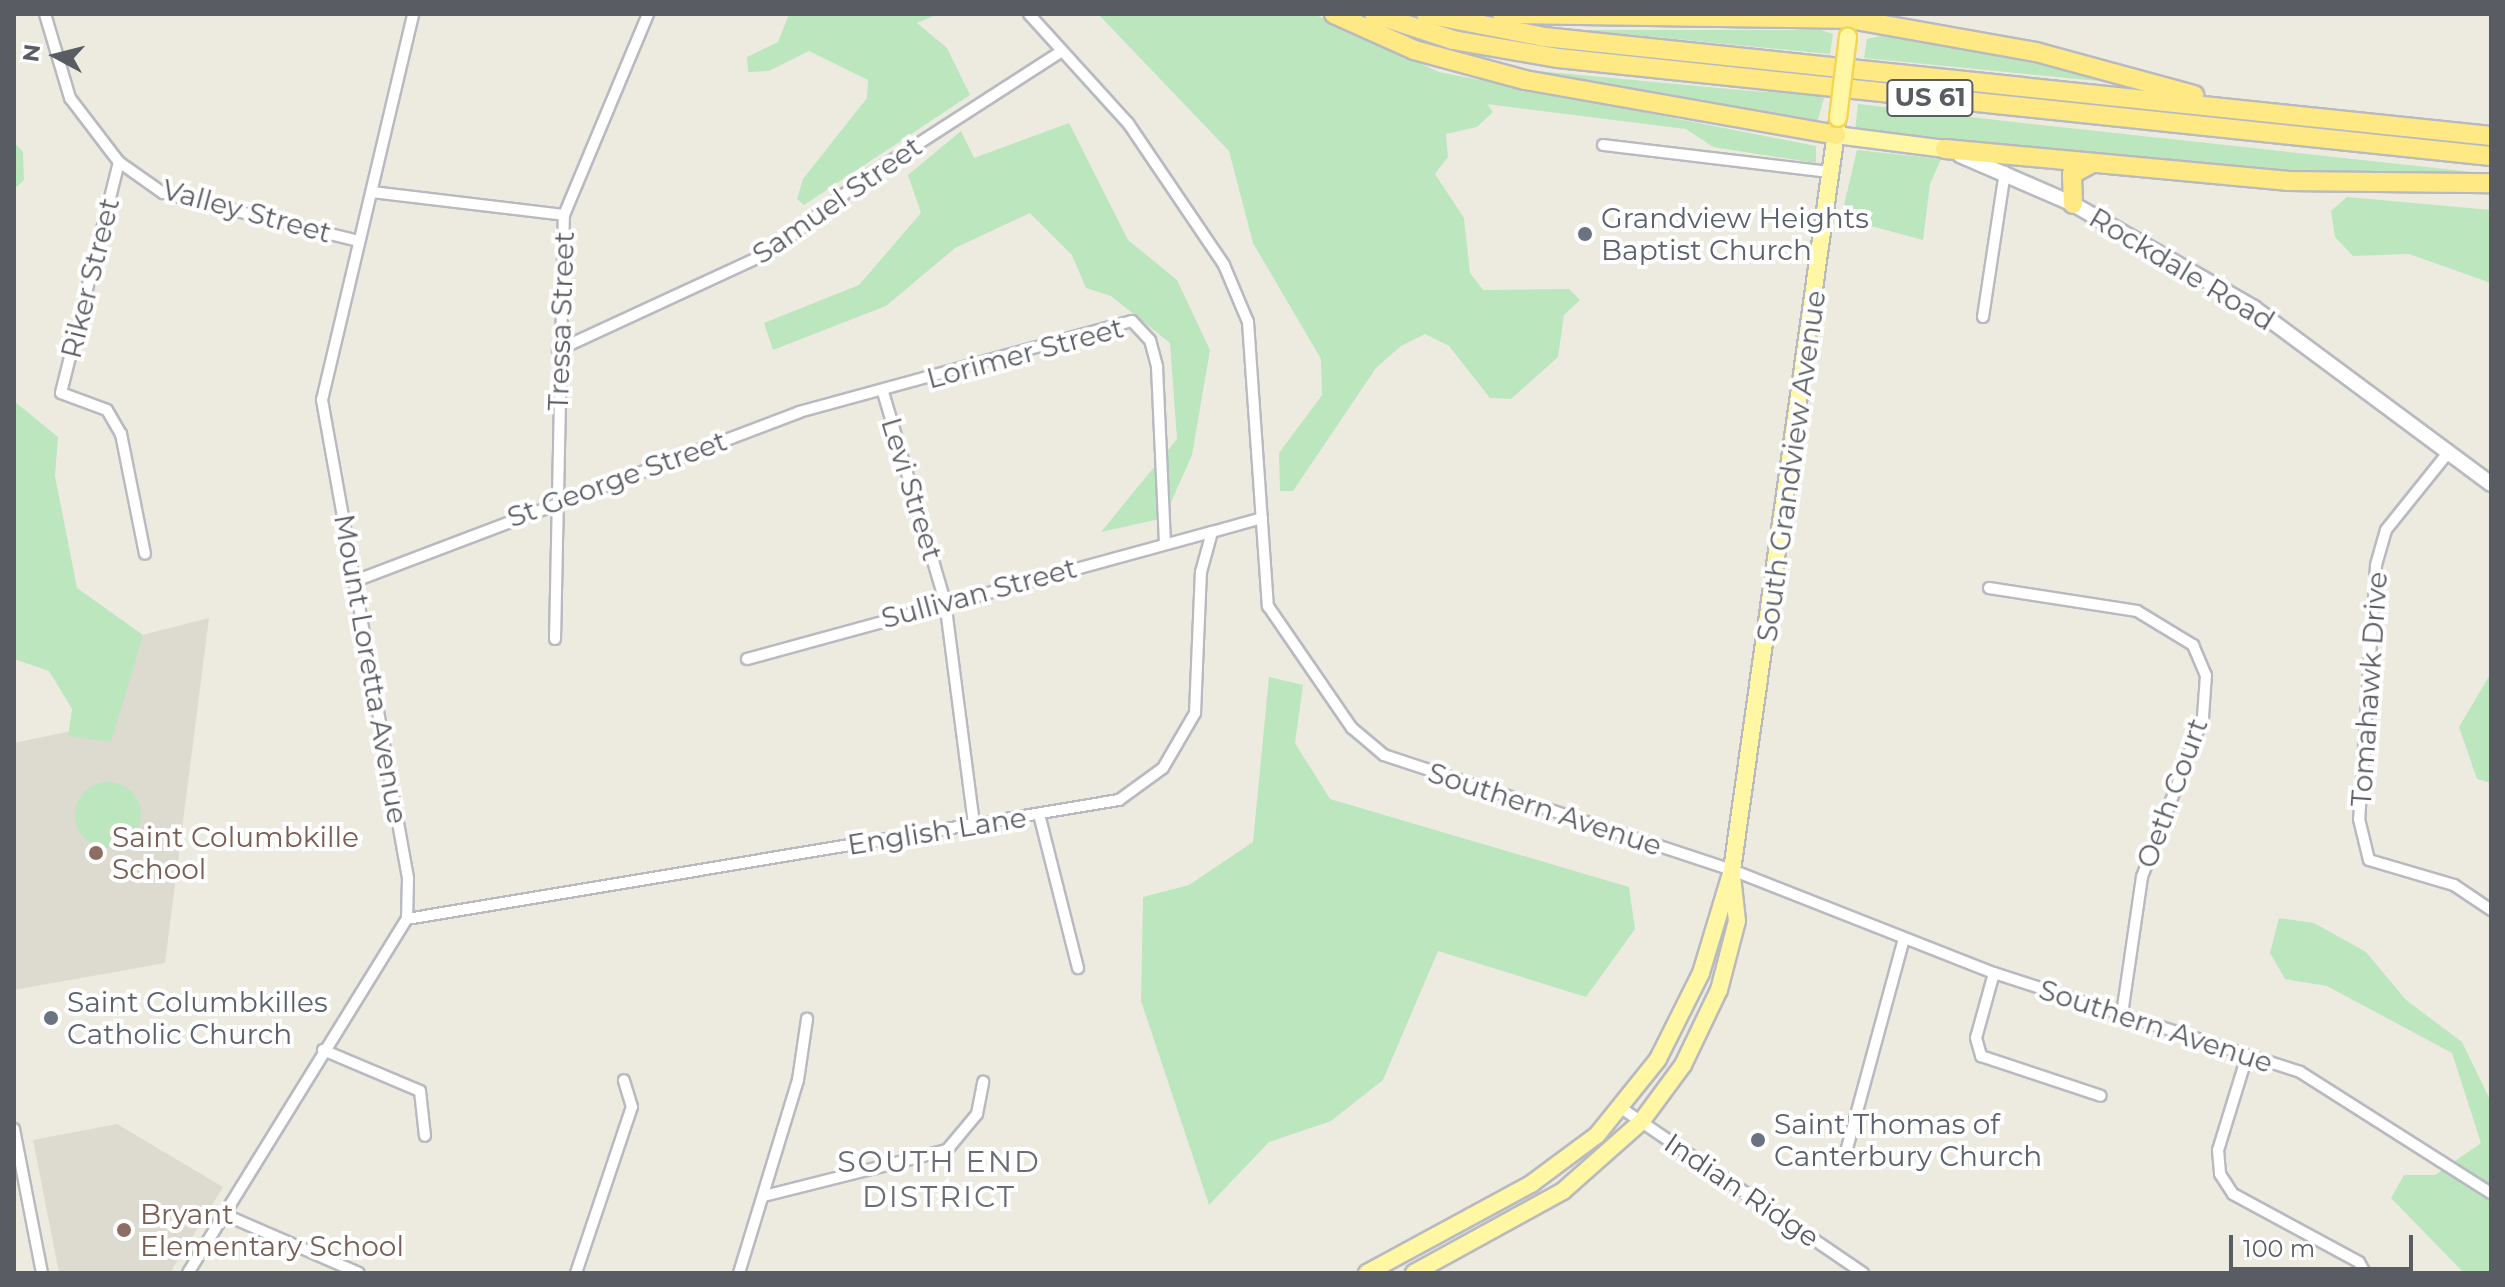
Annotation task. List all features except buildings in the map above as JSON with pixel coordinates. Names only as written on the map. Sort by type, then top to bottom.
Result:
[{"type":"highway","points":[[1334,14],[1414,50],[1494,73],[1837,126]]},
{"type":"highway","name":"US 61","points":[[1374,14],[1453,40],[1558,58],[2491,156]]},
{"type":"highway","name":"US 61","points":[[1426,14],[1544,37],[2491,136]]},
{"type":"highway","points":[[1502,14],[1849,23],[2036,52],[2177,93],[2254,102],[2268,114]]},
{"type":"highway","points":[[1945,149],[2339,183],[2491,183]]},
{"type":"highway","points":[[2073,204],[2072,174],[2091,164]]},
{"type":"main road","name":"South Grandview Avenue","points":[[1367,1273],[1531,1184],[1621,1108],[1680,1022],[1732,870],[1849,23]]},
{"type":"main road","name":"Rockdale Road","points":[[1837,126],[1945,149]]},
{"type":"main road","name":"South Grandview Avenue","points":[[1414,1273],[1563,1191],[1641,1122],[1683,1065],[1719,990],[1737,921],[1732,870]]},
{"type":"main road","points":[[1438,1235],[1448,1254]]},
{"type":"street","name":"Valley Street","points":[[45,14],[70,98],[119,162],[163,193],[358,241]]},
{"type":"street","name":"Mount Loretta Avenue","points":[[407,919],[408,878],[322,400],[413,14]]},
{"type":"street","name":"Tressa Street","points":[[555,639],[558,350],[564,215],[648,14]]},
{"type":"street","name":"Southern Avenue","points":[[1029,14],[1160,164],[1224,265],[1248,322],[1268,606],[1352,728],[1384,755],[1732,870],[1994,973],[2300,1072],[2491,1193]]},
{"type":"street","name":"Samuel Street","points":[[558,350],[770,252],[865,178],[1062,51]]},
{"type":"street","points":[[1603,145],[1830,172]]},
{"type":"street","name":"Rockdale Road","points":[[1945,149],[2005,172],[2073,204],[2254,308],[2491,484]]},
{"type":"street","name":"Riker Street","points":[[119,162],[61,393],[107,410],[121,434],[145,554]]},
{"type":"street","points":[[1983,317],[2005,172]]},
{"type":"street","points":[[372,192],[564,215]]},
{"type":"street","name":"Lorimer Street","points":[[883,392],[1132,321],[1150,340],[1157,367],[1165,544]]},
{"type":"street","name":"St George Street","points":[[355,581],[556,500],[799,412],[883,392]]},
{"type":"street","name":"Levi Street","points":[[883,392],[945,601],[974,824]]},
{"type":"street","name":"Tomahawk Drive","points":[[2447,454],[2386,530],[2376,566],[2359,819],[2369,860],[2454,885],[2491,910]]},
{"type":"street","points":[[1212,532],[1262,518]]},
{"type":"street","name":"Sullivan Street","points":[[747,659],[945,601],[1212,532]]},
{"type":"street","name":"English Lane","points":[[407,919],[1119,800],[1163,768],[1195,713],[1201,572],[1212,532]]},
{"type":"street","name":"Oeth Court","points":[[1989,588],[2137,611],[2193,645],[2206,675],[2203,717],[2142,877],[2122,1014]]},
{"type":"street","points":[[1039,814],[1078,968]]},
{"type":"street","points":[[188,1273],[221,1213],[407,919]]},
{"type":"street","points":[[1846,1152],[1904,939]]},
{"type":"street","points":[[1994,973],[1976,1038],[1981,1056],[2101,1096]]},
{"type":"street","points":[[739,1273],[798,1080],[807,1019]]},
{"type":"street","points":[[323,1050],[420,1091],[425,1136]]},
{"type":"street","points":[[2247,1056],[2218,1150],[2220,1174],[2233,1194],[2359,1262],[2365,1273]]},
{"type":"street","points":[[576,1273],[632,1107],[624,1080]]},
{"type":"street","points":[[764,1196],[947,1150],[977,1114],[983,1082]]},
{"type":"street","name":"Indian Ridge","points":[[1621,1108],[1863,1273]]},
{"type":"street","points":[[14,1129],[42,1273]]},
{"type":"street","points":[[221,1213],[359,1273]]},
{"type":"shaded area","name":"Saint Columbkille School","points":[[209,618],[165,963],[14,990],[14,743],[114,722],[134,637]]},
{"type":"shaded area","name":"Bryant Elementary School","points":[[117,1124],[223,1187],[170,1273],[59,1273],[33,1140]]},
{"type":"green space","points":[[789,14],[938,14],[917,23],[947,48],[970,95],[804,205],[797,199],[803,179],[867,98],[868,80],[809,51],[769,71],[748,72],[747,57],[778,42]]},
{"type":"green space","points":[[1098,14],[1314,14],[1439,72],[1816,146],[1816,163],[1713,147],[1686,129],[1487,104],[1493,112],[1477,127],[1446,134],[1448,157],[1435,174],[1464,218],[1470,273],[1483,290],[1569,289],[1580,300],[1564,315],[1558,357],[1511,399],[1490,398],[1449,346],[1425,334],[1401,346],[1376,368],[1293,491],[1280,491],[1279,453],[1322,395],[1321,359],[1253,243],[1229,151]]},
{"type":"green space","points":[[1583,30],[1821,30],[1833,34],[1830,54]]},
{"type":"green space","points":[[1881,36],[2035,58],[2098,81],[1864,58],[1867,39]]},
{"type":"green space","points":[[1515,69],[1751,91],[1825,95],[1816,126]]},
{"type":"green space","points":[[1858,104],[2491,174],[2315,174],[1855,131]]},
{"type":"green space","points":[[1069,123],[1128,240],[1177,280],[1210,350],[1192,455],[1164,518],[1101,532],[1177,439],[1170,343],[1111,296],[1086,288],[1072,255],[1030,213],[955,248],[886,306],[773,350],[764,323],[859,285],[921,213],[908,175],[961,131],[974,158]]},
{"type":"green space","points":[[14,142],[23,152],[24,180],[14,189]]},
{"type":"green space","points":[[1857,150],[1941,159],[1930,184],[1923,240],[1841,218]]},
{"type":"green space","points":[[2347,197],[2491,210],[2491,283],[2409,254],[2353,256],[2335,237],[2331,211]]},
{"type":"green space","points":[[14,401],[58,437],[55,476],[77,588],[143,635],[111,742],[68,736],[72,709],[49,671],[14,659]]},
{"type":"green space","points":[[2491,673],[2491,783],[2477,779],[2459,727]]},
{"type":"green space","points":[[1269,677],[1303,685],[1295,743],[1330,799],[1629,887],[1635,929],[1586,997],[1438,951],[1383,1080],[1331,1121],[1269,1142],[1209,1205],[1141,1001],[1143,897],[1189,885],[1253,842]]},
{"type":"green space","points":[[108,782],[131,792],[141,815],[131,838],[108,848],[85,838],[75,815],[85,792]]},
{"type":"green space","points":[[2279,918],[2314,923],[2366,952],[2406,1000],[2462,1042],[2491,1102],[2491,1273],[2464,1273],[2391,1198],[2404,1175],[2435,1175],[2481,1143],[2452,1053],[2327,986],[2285,979],[2270,953]]},
{"type":"place","name":"Grandview Heights Baptist Church","points":[[1585,234]]},
{"type":"place","name":"Saint Columbkille School","points":[[96,853]]},
{"type":"place","name":"Saint Columbkilles Catholic Church","points":[[51,1018]]},
{"type":"place","name":"Saint Thomas of Canterbury Church","points":[[1758,1140]]},
{"type":"place","name":"Bryant Elementary School","points":[[124,1230]]},
{"type":"district","name":"SOUTH END DISTRICT","points":[[939,1179]]}]
